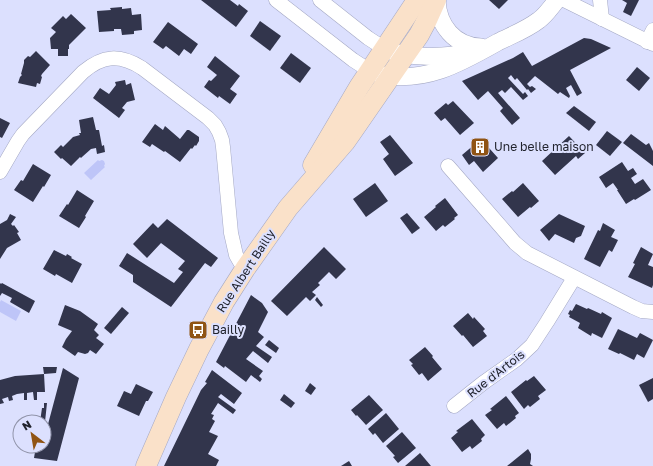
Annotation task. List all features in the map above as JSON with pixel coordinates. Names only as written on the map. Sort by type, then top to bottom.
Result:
[{"type":"main road","name":"Rue Albert Bailly","points":[[146,466],[176,397],[224,302],[245,269],[288,208],[352,99],[417,0]]},
{"type":"main road","name":"Rue Albert Bailly","points":[[288,208],[345,142],[406,54],[423,27],[437,0]]},
{"type":"street","points":[[276,0],[353,60],[379,75],[390,76],[416,76],[438,71],[464,61],[538,21],[557,0]]},
{"type":"street","points":[[320,0],[368,38],[385,49],[395,53],[430,56],[454,55],[502,40]]},
{"type":"street","points":[[437,0],[440,18],[447,30],[467,45],[481,47]]},
{"type":"street","points":[[564,0],[602,19],[651,39]]},
{"type":"street","points":[[600,0],[602,19]]},
{"type":"street","points":[[0,172],[23,134],[83,72],[98,61],[107,58],[126,60],[142,68],[208,118],[219,132],[223,147],[231,233],[236,255],[245,269]]},
{"type":"street","points":[[448,166],[515,244],[528,253],[574,278],[642,311],[653,312]]},
{"type":"street","name":"Rue d'Artois","points":[[454,406],[517,359],[532,345],[574,278]]},
{"type":"water","points":[[98,160],[104,161],[105,167],[91,180],[84,173]]},
{"type":"water","points":[[1,300],[21,311],[16,321],[0,312]]},
{"type":"building","points":[[201,0],[230,0],[238,6],[239,4],[248,11],[236,27]]},
{"type":"building","points":[[489,0],[508,0],[499,9]]},
{"type":"building","points":[[622,0],[639,0],[631,16],[623,12],[627,3]]},
{"type":"building","points":[[122,7],[122,9],[131,8],[132,15],[141,14],[142,30],[134,31],[134,34],[122,35],[121,29],[99,32],[97,11],[111,10],[110,8]]},
{"type":"building","points":[[71,14],[86,28],[69,45],[68,56],[58,56],[58,49],[51,49],[50,38],[56,32],[51,28],[63,16],[66,19]]},
{"type":"building","points":[[260,21],[281,36],[270,51],[250,36]]},
{"type":"building","points":[[168,22],[198,44],[191,54],[184,49],[179,56],[166,46],[163,49],[153,42]]},
{"type":"building","points":[[584,38],[591,39],[611,48],[570,70],[582,93],[577,96],[571,85],[566,88],[570,96],[569,98],[560,92],[558,94],[535,76],[527,84],[536,89],[531,93],[517,78],[515,80],[511,75],[508,78],[523,94],[525,92],[528,96],[523,100],[511,87],[505,93],[502,90],[498,93],[520,118],[512,125],[500,111],[503,108],[488,91],[478,100],[462,81],[523,52],[532,66]]},
{"type":"building","points":[[36,51],[50,65],[42,74],[40,84],[37,83],[36,87],[18,83],[22,75],[24,60]]},
{"type":"building","points":[[291,53],[311,68],[300,83],[280,68]]},
{"type":"building","points":[[215,56],[240,76],[230,89],[237,94],[230,104],[219,96],[218,98],[204,87],[209,80],[211,81],[217,75],[207,67]]},
{"type":"building","points":[[637,67],[650,78],[639,91],[626,80]]},
{"type":"building","points":[[125,80],[126,85],[131,83],[135,100],[127,102],[122,108],[125,110],[119,118],[93,98],[100,88],[109,94],[116,85],[115,82]]},
{"type":"building","points":[[453,101],[474,123],[460,135],[445,118],[441,121],[434,113],[446,103],[448,105]]},
{"type":"building","points":[[574,106],[596,122],[589,131],[566,113]]},
{"type":"building","points":[[93,117],[96,130],[99,130],[102,146],[104,145],[105,152],[97,154],[96,148],[91,149],[71,166],[54,152],[61,145],[63,147],[73,137],[80,135],[79,120]]},
{"type":"building","points":[[0,118],[10,123],[2,138],[0,137]]},
{"type":"building","points":[[155,124],[163,130],[165,126],[180,139],[187,130],[189,130],[199,137],[199,141],[196,146],[195,145],[192,149],[191,148],[180,162],[152,144],[150,147],[142,142]]},
{"type":"building","points":[[607,131],[622,142],[610,156],[596,145]]},
{"type":"building","points":[[631,134],[646,145],[649,143],[653,151],[653,166],[623,143]]},
{"type":"building","points":[[390,135],[413,163],[395,176],[383,159],[389,154],[380,142]]},
{"type":"building","points":[[569,136],[585,153],[578,159],[576,156],[555,175],[542,161]]},
{"type":"building","name":"Une belle maison","points":[[481,139],[498,158],[483,172],[474,161],[469,165],[462,155]]},
{"type":"building","points":[[622,162],[628,171],[633,168],[637,174],[631,178],[635,184],[643,179],[651,190],[626,204],[613,183],[606,188],[599,177]]},
{"type":"building","points":[[33,164],[51,175],[33,202],[14,190],[21,180],[23,181]]},
{"type":"building","points":[[375,183],[388,201],[366,217],[353,199]]},
{"type":"building","points":[[523,183],[539,201],[518,217],[502,199]]},
{"type":"building","points":[[77,190],[94,201],[79,228],[59,216]]},
{"type":"building","points":[[445,198],[458,215],[445,227],[443,225],[436,231],[424,217]]},
{"type":"building","points":[[407,213],[420,228],[412,234],[400,218]]},
{"type":"building","points":[[10,214],[16,217],[11,224],[13,226],[14,225],[19,232],[17,233],[21,240],[7,248],[0,259],[0,224],[7,220]]},
{"type":"building","points":[[559,214],[585,226],[581,236],[576,238],[574,243],[555,234],[549,241],[540,230]]},
{"type":"building","points":[[167,219],[218,258],[211,267],[205,263],[171,307],[133,282],[133,275],[119,266],[127,253],[174,283],[183,272],[178,269],[185,261],[161,243],[147,258],[133,244],[153,223],[158,228]]},
{"type":"building","points":[[603,223],[615,230],[611,237],[618,240],[612,252],[609,250],[600,267],[584,259]]},
{"type":"building","points":[[324,247],[346,269],[336,279],[329,272],[318,283],[320,285],[312,292],[316,295],[310,301],[306,297],[287,316],[271,301]]},
{"type":"building","points":[[641,247],[653,254],[648,265],[653,267],[652,288],[628,277],[635,264],[633,263]]},
{"type":"building","points":[[54,250],[66,256],[67,254],[82,264],[72,283],[43,269]]},
{"type":"building","points":[[0,283],[35,301],[29,313],[10,302],[12,298],[2,293],[0,296]]},
{"type":"building","points":[[251,295],[262,303],[268,312],[258,332],[264,337],[256,346],[272,357],[268,363],[253,351],[246,359],[263,371],[259,376],[262,379],[260,382],[251,375],[246,382],[225,366],[224,368],[216,362]]},
{"type":"building","points":[[317,297],[323,305],[321,307],[315,300]]},
{"type":"building","points":[[576,304],[601,314],[602,312],[612,318],[602,338],[592,333],[591,336],[578,328],[580,323],[569,317],[570,315],[568,314],[570,310],[572,311]]},
{"type":"building","points":[[65,305],[80,311],[98,324],[94,330],[99,335],[96,338],[104,344],[96,354],[90,350],[85,354],[78,352],[75,356],[62,347],[72,331],[58,325]]},
{"type":"building","points":[[122,307],[129,313],[111,334],[104,328]]},
{"type":"building","points":[[468,313],[485,329],[483,331],[487,336],[473,347],[453,326]]},
{"type":"building","points":[[618,329],[637,338],[640,333],[653,340],[644,358],[637,354],[634,360],[608,349]]},
{"type":"building","points":[[269,340],[279,348],[276,353],[265,345]]},
{"type":"building","points":[[425,347],[442,369],[428,381],[422,373],[419,375],[409,360]]},
{"type":"building","points":[[43,367],[57,367],[56,373],[44,374]]},
{"type":"building","points":[[63,368],[79,378],[57,461],[34,458],[35,454],[52,454],[52,414],[51,414]]},
{"type":"building","points":[[212,370],[242,393],[234,404],[221,394],[218,397],[236,410],[233,414],[218,403],[211,414],[214,415],[212,419],[215,421],[209,432],[218,436],[208,454],[219,460],[216,466],[164,466],[201,390],[207,383],[205,382]]},
{"type":"building","points":[[44,374],[45,392],[37,392],[37,400],[34,400],[33,392],[27,393],[27,400],[24,400],[24,393],[17,394],[12,396],[13,400],[9,401],[8,397],[2,399],[4,403],[0,404],[0,380],[15,376]]},
{"type":"building","points":[[534,376],[546,390],[538,396],[540,399],[530,407],[528,405],[524,409],[511,392],[526,380],[527,381]]},
{"type":"building","points":[[653,378],[653,399],[648,402],[639,385]]},
{"type":"building","points":[[310,383],[316,388],[311,395],[305,391]]},
{"type":"building","points":[[136,384],[153,392],[148,401],[146,401],[139,416],[117,406],[124,391],[131,394]]},
{"type":"building","points":[[284,394],[295,403],[291,408],[280,400]]},
{"type":"building","points":[[369,395],[383,410],[366,425],[351,410]]},
{"type":"building","points":[[506,396],[519,413],[515,416],[516,418],[506,426],[504,423],[497,429],[485,415]]},
{"type":"building","points":[[44,403],[47,403],[46,414],[41,414],[42,408],[44,408]]},
{"type":"building","points":[[386,413],[399,429],[383,443],[375,433],[373,435],[368,429]]},
{"type":"building","points":[[472,419],[485,435],[481,439],[482,441],[472,449],[470,446],[462,452],[451,438],[458,432],[456,431]]},
{"type":"building","points":[[402,432],[416,448],[398,463],[393,457],[395,456],[386,446]]},
{"type":"building","points":[[528,449],[531,454],[530,464],[533,466],[507,466]]},
{"type":"building","points":[[420,453],[431,466],[405,466]]},
{"type":"building","points":[[349,461],[352,466],[341,466]]},
{"type":"place","name":"Une belle maison","points":[[480,147]]},
{"type":"place","name":"Bailly","points":[[198,330]]}]
